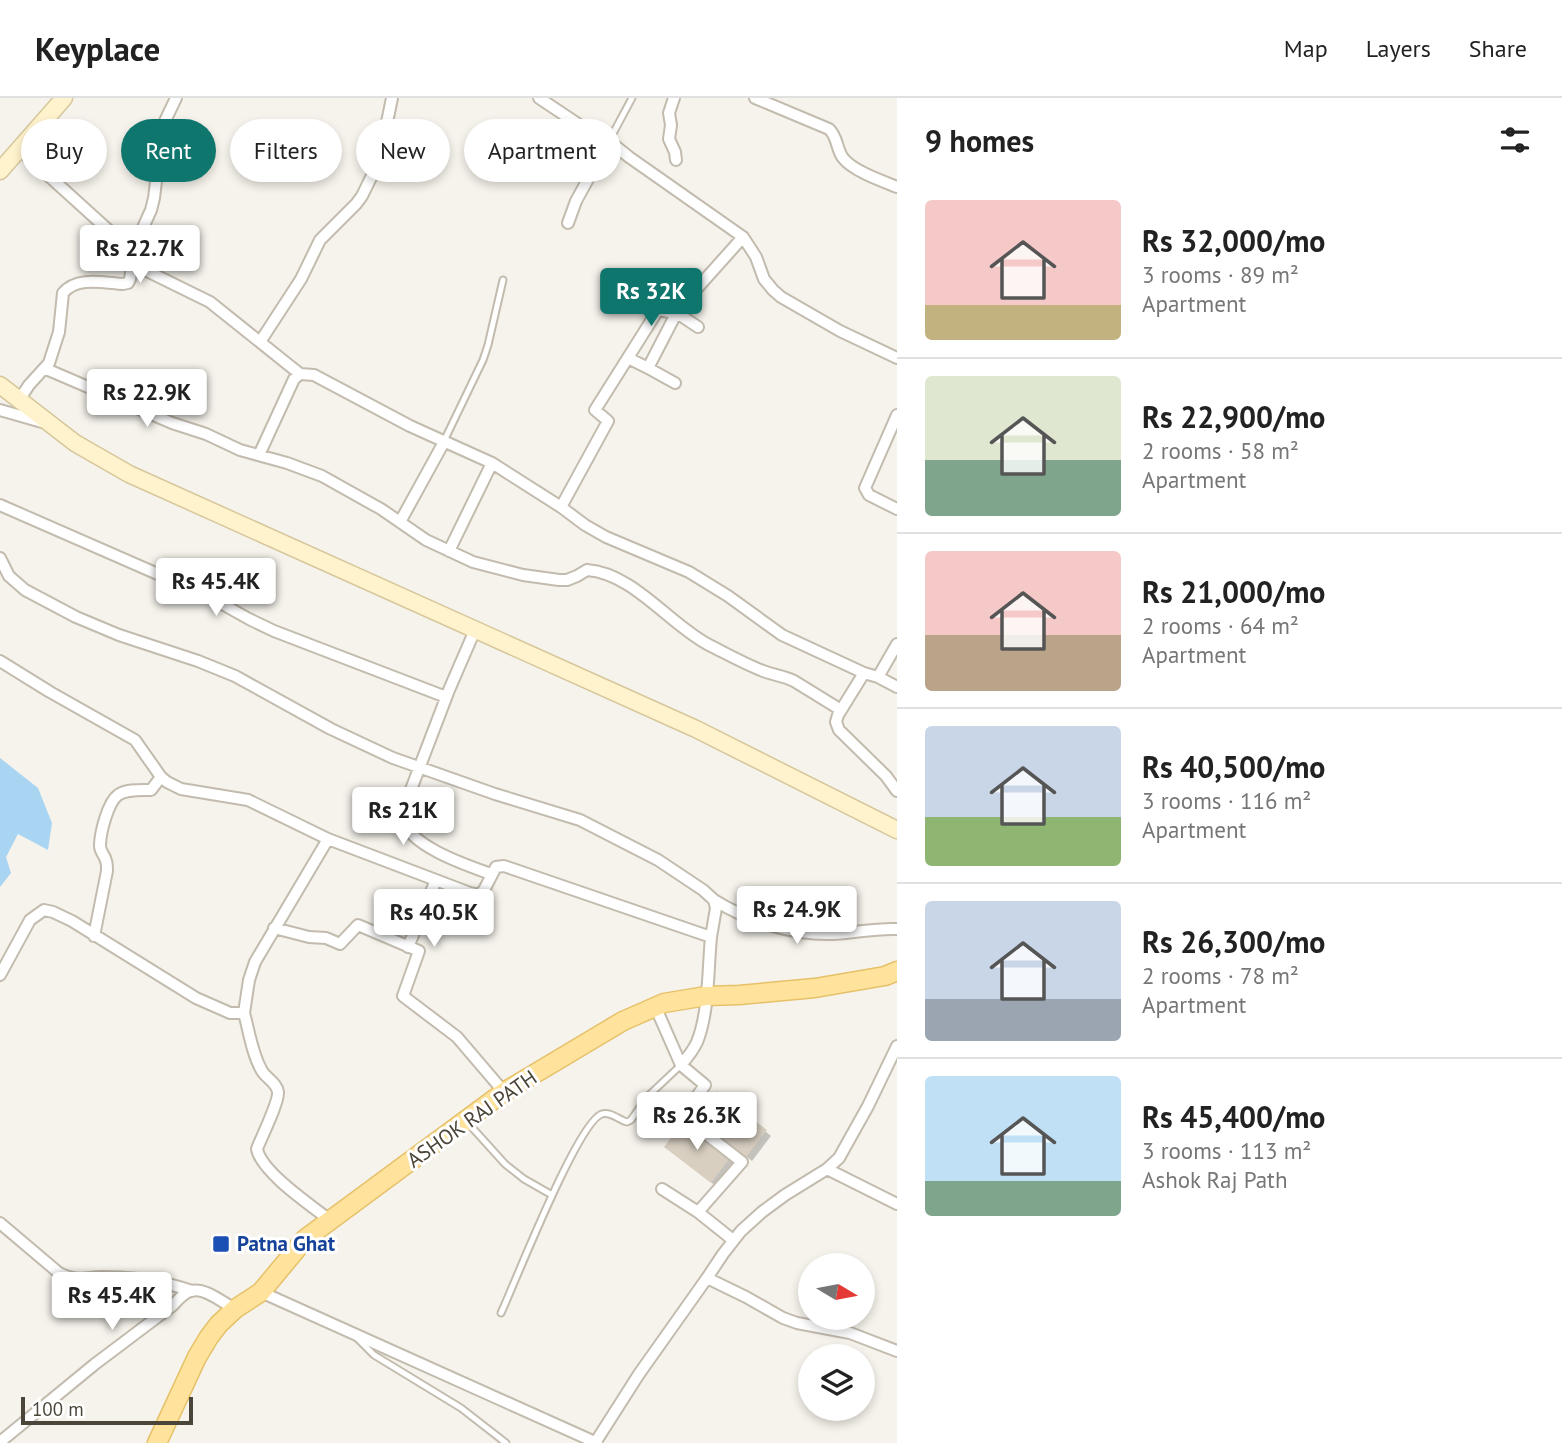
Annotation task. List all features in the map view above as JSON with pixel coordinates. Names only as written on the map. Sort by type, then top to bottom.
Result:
[{"type":"main road","points":[[0,171],[64,98]]},
{"type":"main road","points":[[0,385],[75,443],[129,474],[696,729],[897,830]]},
{"type":"main road","name":"ASHOK RAJ PATH","points":[[157,1443],[198,1357],[219,1324],[235,1309],[261,1292],[305,1240],[504,1092],[623,1021],[655,1006],[706,996],[815,988],[885,976],[897,971]]},
{"type":"street","points":[[19,400],[49,363],[59,332],[63,293],[73,284],[123,284],[130,279],[136,243],[154,198],[162,131],[176,98]]},
{"type":"street","points":[[260,342],[301,279],[320,240],[362,196],[379,161],[392,98]]},
{"type":"street","points":[[539,98],[570,119]]},
{"type":"street","points":[[674,98],[669,113],[669,139],[676,160]]},
{"type":"street","points":[[755,98],[829,129],[834,133],[845,161],[897,187]]},
{"type":"street","points":[[19,149],[117,237],[138,264],[210,302],[300,374],[314,375],[410,426],[492,463],[606,537],[689,572],[782,635],[897,687]]},
{"type":"street","points":[[621,151],[743,237],[756,257],[764,279],[781,297],[840,331],[897,358]]},
{"type":"street","points":[[568,223],[586,182]]},
{"type":"street","points":[[648,368],[677,312],[743,237]]},
{"type":"street","points":[[561,507],[608,421],[595,410],[658,310],[677,312],[698,327]]},
{"type":"street","points":[[628,358],[675,383]]},
{"type":"street","points":[[46,369],[240,450],[322,476],[381,509],[416,534],[480,564],[523,575],[567,580],[587,570],[601,572],[631,588],[708,645],[765,672],[786,677],[841,710]]},
{"type":"street","points":[[259,455],[288,390],[300,374]]},
{"type":"street","points":[[0,410],[52,425]]},
{"type":"street","points":[[897,415],[865,488],[869,495],[897,509]]},
{"type":"street","points":[[400,522],[444,442]]},
{"type":"street","points":[[449,551],[492,463]]},
{"type":"street","points":[[0,505],[201,593],[274,631],[446,697]]},
{"type":"street","points":[[0,558],[9,576],[38,598],[119,635],[235,676],[351,739],[393,758],[587,823],[670,867],[713,900],[738,915],[815,934],[897,929]]},
{"type":"street","points":[[475,630],[419,767],[403,818],[415,837],[431,849],[491,874]]},
{"type":"street","points":[[878,677],[897,644]]},
{"type":"street","points":[[0,661],[135,740],[161,777],[181,789],[248,800],[328,839],[470,893],[479,895],[496,867],[504,866],[711,937]]},
{"type":"street","points":[[864,673],[836,722],[839,730],[886,776],[897,791]]},
{"type":"street","points":[[94,936],[107,872],[107,862],[100,846],[105,817],[116,796],[150,790],[161,777]]},
{"type":"street","points":[[328,839],[251,969],[244,1013],[263,1074],[275,1085],[278,1092],[257,1149],[258,1157],[272,1173],[331,1221]]},
{"type":"street","points":[[408,947],[436,880]]},
{"type":"street","points":[[681,1065],[696,1044],[702,1024],[716,908],[713,900]]},
{"type":"street","points":[[0,975],[30,920],[44,910],[62,916],[196,998],[230,1013],[244,1013]]},
{"type":"street","points":[[274,928],[309,937],[326,938],[340,944],[358,925],[419,951],[403,996],[457,1037],[504,1092]]},
{"type":"street","points":[[655,1006],[681,1065],[705,1085],[683,1116],[742,1162],[698,1212]]},
{"type":"street","points":[[261,1292],[596,1443],[639,1374],[733,1240],[762,1212],[827,1169],[839,1158],[873,1097],[897,1046]]},
{"type":"street","points":[[827,1169],[895,1200]]},
{"type":"street","points":[[662,1189],[698,1212],[733,1240]]},
{"type":"street","points":[[0,1223],[59,1273],[70,1278],[144,1279],[171,1283],[192,1291]]},
{"type":"street","points":[[708,1278],[797,1324],[850,1333],[897,1351]]},
{"type":"street","points":[[0,1442],[184,1294],[200,1290],[235,1309]]},
{"type":"lane","points":[[621,119],[632,98]]},
{"type":"lane","points":[[444,442],[483,359],[503,280]]},
{"type":"lane","points":[[501,1313],[552,1195],[584,1134],[598,1116],[604,1113],[627,1122],[631,1120],[647,1097],[681,1065]]},
{"type":"lane","points":[[466,1121],[505,1164],[552,1195]]},
{"type":"lane","points":[[353,1333],[374,1355],[461,1408],[503,1442]]},
{"type":"water","points":[[0,758],[38,788],[52,823],[48,850],[18,834],[6,857],[11,873],[0,887]]},
{"type":"building","points":[[717,1091],[767,1130],[746,1157],[696,1118]]},
{"type":"building","points":[[683,1122],[730,1158],[711,1183],[664,1147]]},
{"type":"place","name":"Patna Ghat","points":[[221,1244]]}]
